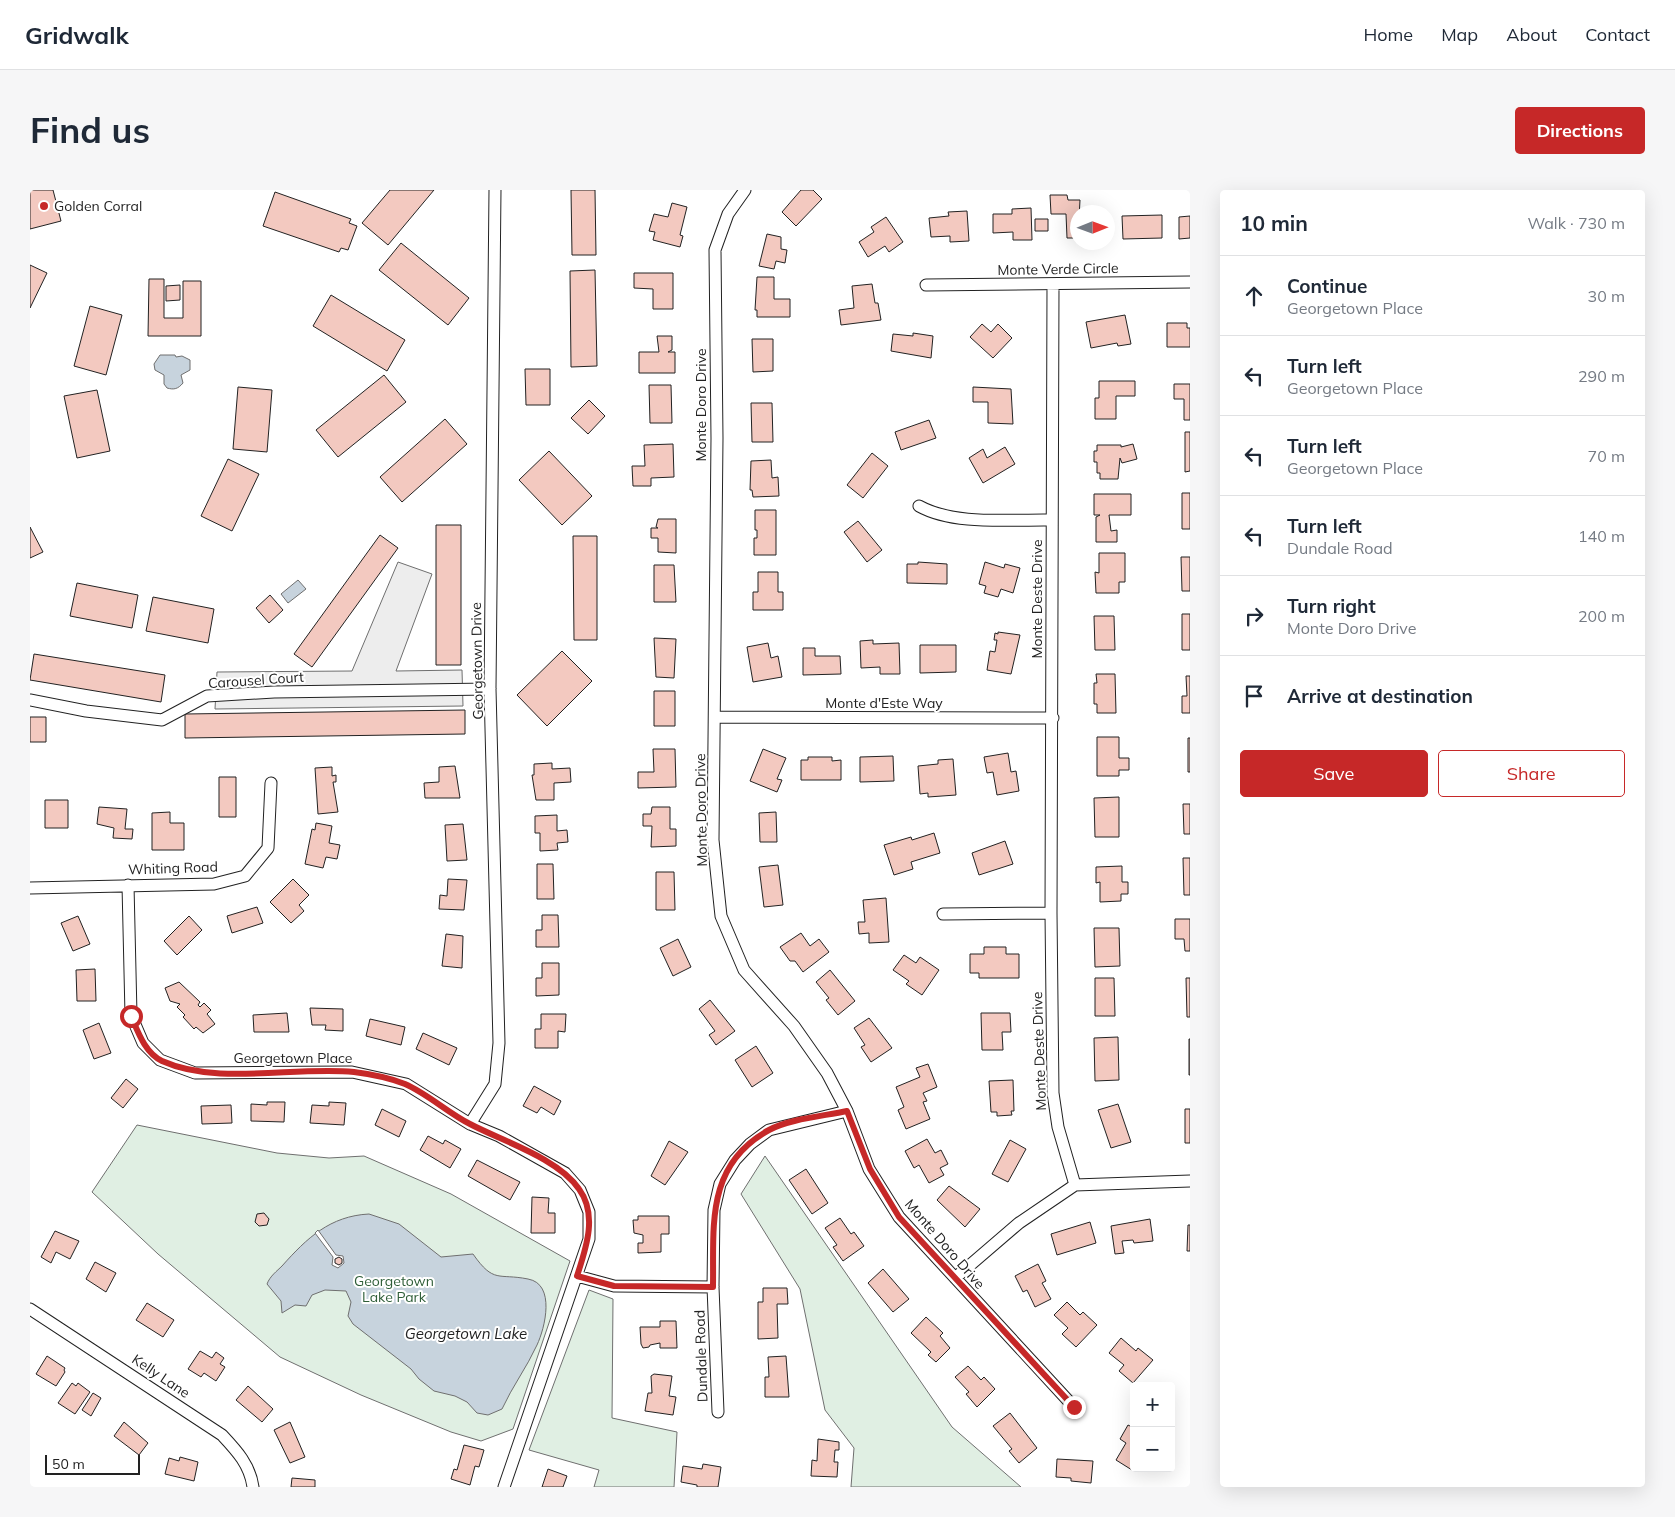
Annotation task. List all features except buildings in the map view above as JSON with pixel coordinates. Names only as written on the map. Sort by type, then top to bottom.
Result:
[{"type":"street","name":"Georgetown Drive","points":[[470,1124],[495,1084],[499,1043],[490,689],[495,190]]},
{"type":"street","name":"Monte Doro Drive","points":[[745,190],[725,222],[715,250],[715,717],[713,840],[721,916],[744,970],[794,1026],[826,1073],[847,1111],[870,1169],[899,1217],[1074,1407]]},
{"type":"street","name":"Monte Verde Circle","points":[[926,285],[1190,282]]},
{"type":"street","name":"Monte Deste Drive","points":[[1053,285],[1053,718],[1050,913],[1053,1093],[1058,1127],[1075,1186]]},
{"type":"street","points":[[919,506],[932,513],[952,518],[1052,520]]},
{"type":"street","name":"Carousel Court","points":[[30,700],[162,720],[207,696],[274,692],[490,689]]},
{"type":"street","name":"Monte d'Este Way","points":[[715,717],[1053,718]]},
{"type":"street","name":"Whiting Road","points":[[30,888],[214,884],[245,876],[268,848],[271,783]]},
{"type":"street","name":"Georgetown Place","points":[[128,885],[131,1016],[143,1043],[160,1060],[195,1073],[352,1072],[379,1076],[406,1084],[470,1124],[499,1136],[565,1173],[580,1190],[588,1212],[589,1240],[504,1487]]},
{"type":"street","points":[[943,914],[1050,913]]},
{"type":"street","name":"Dundale Road","points":[[718,1412],[713,1287],[714,1210],[720,1184],[735,1160],[750,1144],[769,1130],[847,1111]]},
{"type":"street","points":[[955,1278],[1019,1223],[1075,1186],[1190,1181]]},
{"type":"street","points":[[577,1276],[614,1286],[713,1287]]},
{"type":"street","name":"Kelly Lane","points":[[30,1309],[222,1435],[240,1454],[252,1474],[253,1487]]},
{"type":"green space","name":"Georgetown Lake Park","points":[[137,1125],[277,1153],[329,1158],[364,1156],[451,1194],[570,1261],[513,1429],[481,1441],[451,1432],[361,1395],[280,1357],[158,1254],[92,1192]]},
{"type":"green space","points":[[765,1156],[952,1427],[1021,1487],[851,1487],[854,1448],[825,1410],[800,1289],[741,1194]]},
{"type":"green space","points":[[589,1290],[613,1299],[612,1418],[677,1432],[674,1487],[594,1487],[599,1470],[529,1450]]},
{"type":"shaded area","points":[[398,562],[432,574],[396,671],[462,670],[463,706],[215,709],[217,672],[352,671]]},
{"type":"water","points":[[160,355],[182,356],[190,360],[190,370],[181,375],[183,383],[178,388],[167,388],[164,384],[164,375],[155,370],[154,364]]},
{"type":"water","points":[[298,580],[306,589],[288,603],[281,594]]},
{"type":"water","name":"Georgetown Lake","points":[[369,1214],[399,1224],[441,1257],[473,1254],[486,1270],[492,1274],[528,1279],[537,1283],[542,1289],[546,1308],[540,1337],[502,1409],[488,1415],[477,1413],[467,1402],[455,1396],[434,1391],[419,1379],[411,1369],[353,1324],[348,1316],[351,1302],[346,1291],[325,1290],[312,1295],[306,1306],[295,1305],[282,1313],[281,1301],[267,1284],[272,1276],[301,1246],[320,1230],[342,1219]]},
{"type":"pier","points":[[318,1230],[336,1255],[343,1256],[344,1263],[338,1268],[332,1265],[333,1257],[315,1233]]},
{"type":"place","name":"Golden Corral","points":[[44,206]]},
{"type":"route","points":[[131,1016],[143,1043],[160,1060],[195,1073],[352,1072],[379,1076],[406,1084],[470,1124],[499,1136],[565,1173],[580,1190],[588,1212],[589,1240],[577,1276],[614,1286],[713,1287],[714,1210],[720,1184],[735,1160],[750,1144],[769,1130],[847,1111],[870,1169],[899,1217],[976,1303],[1074,1407]]}]
